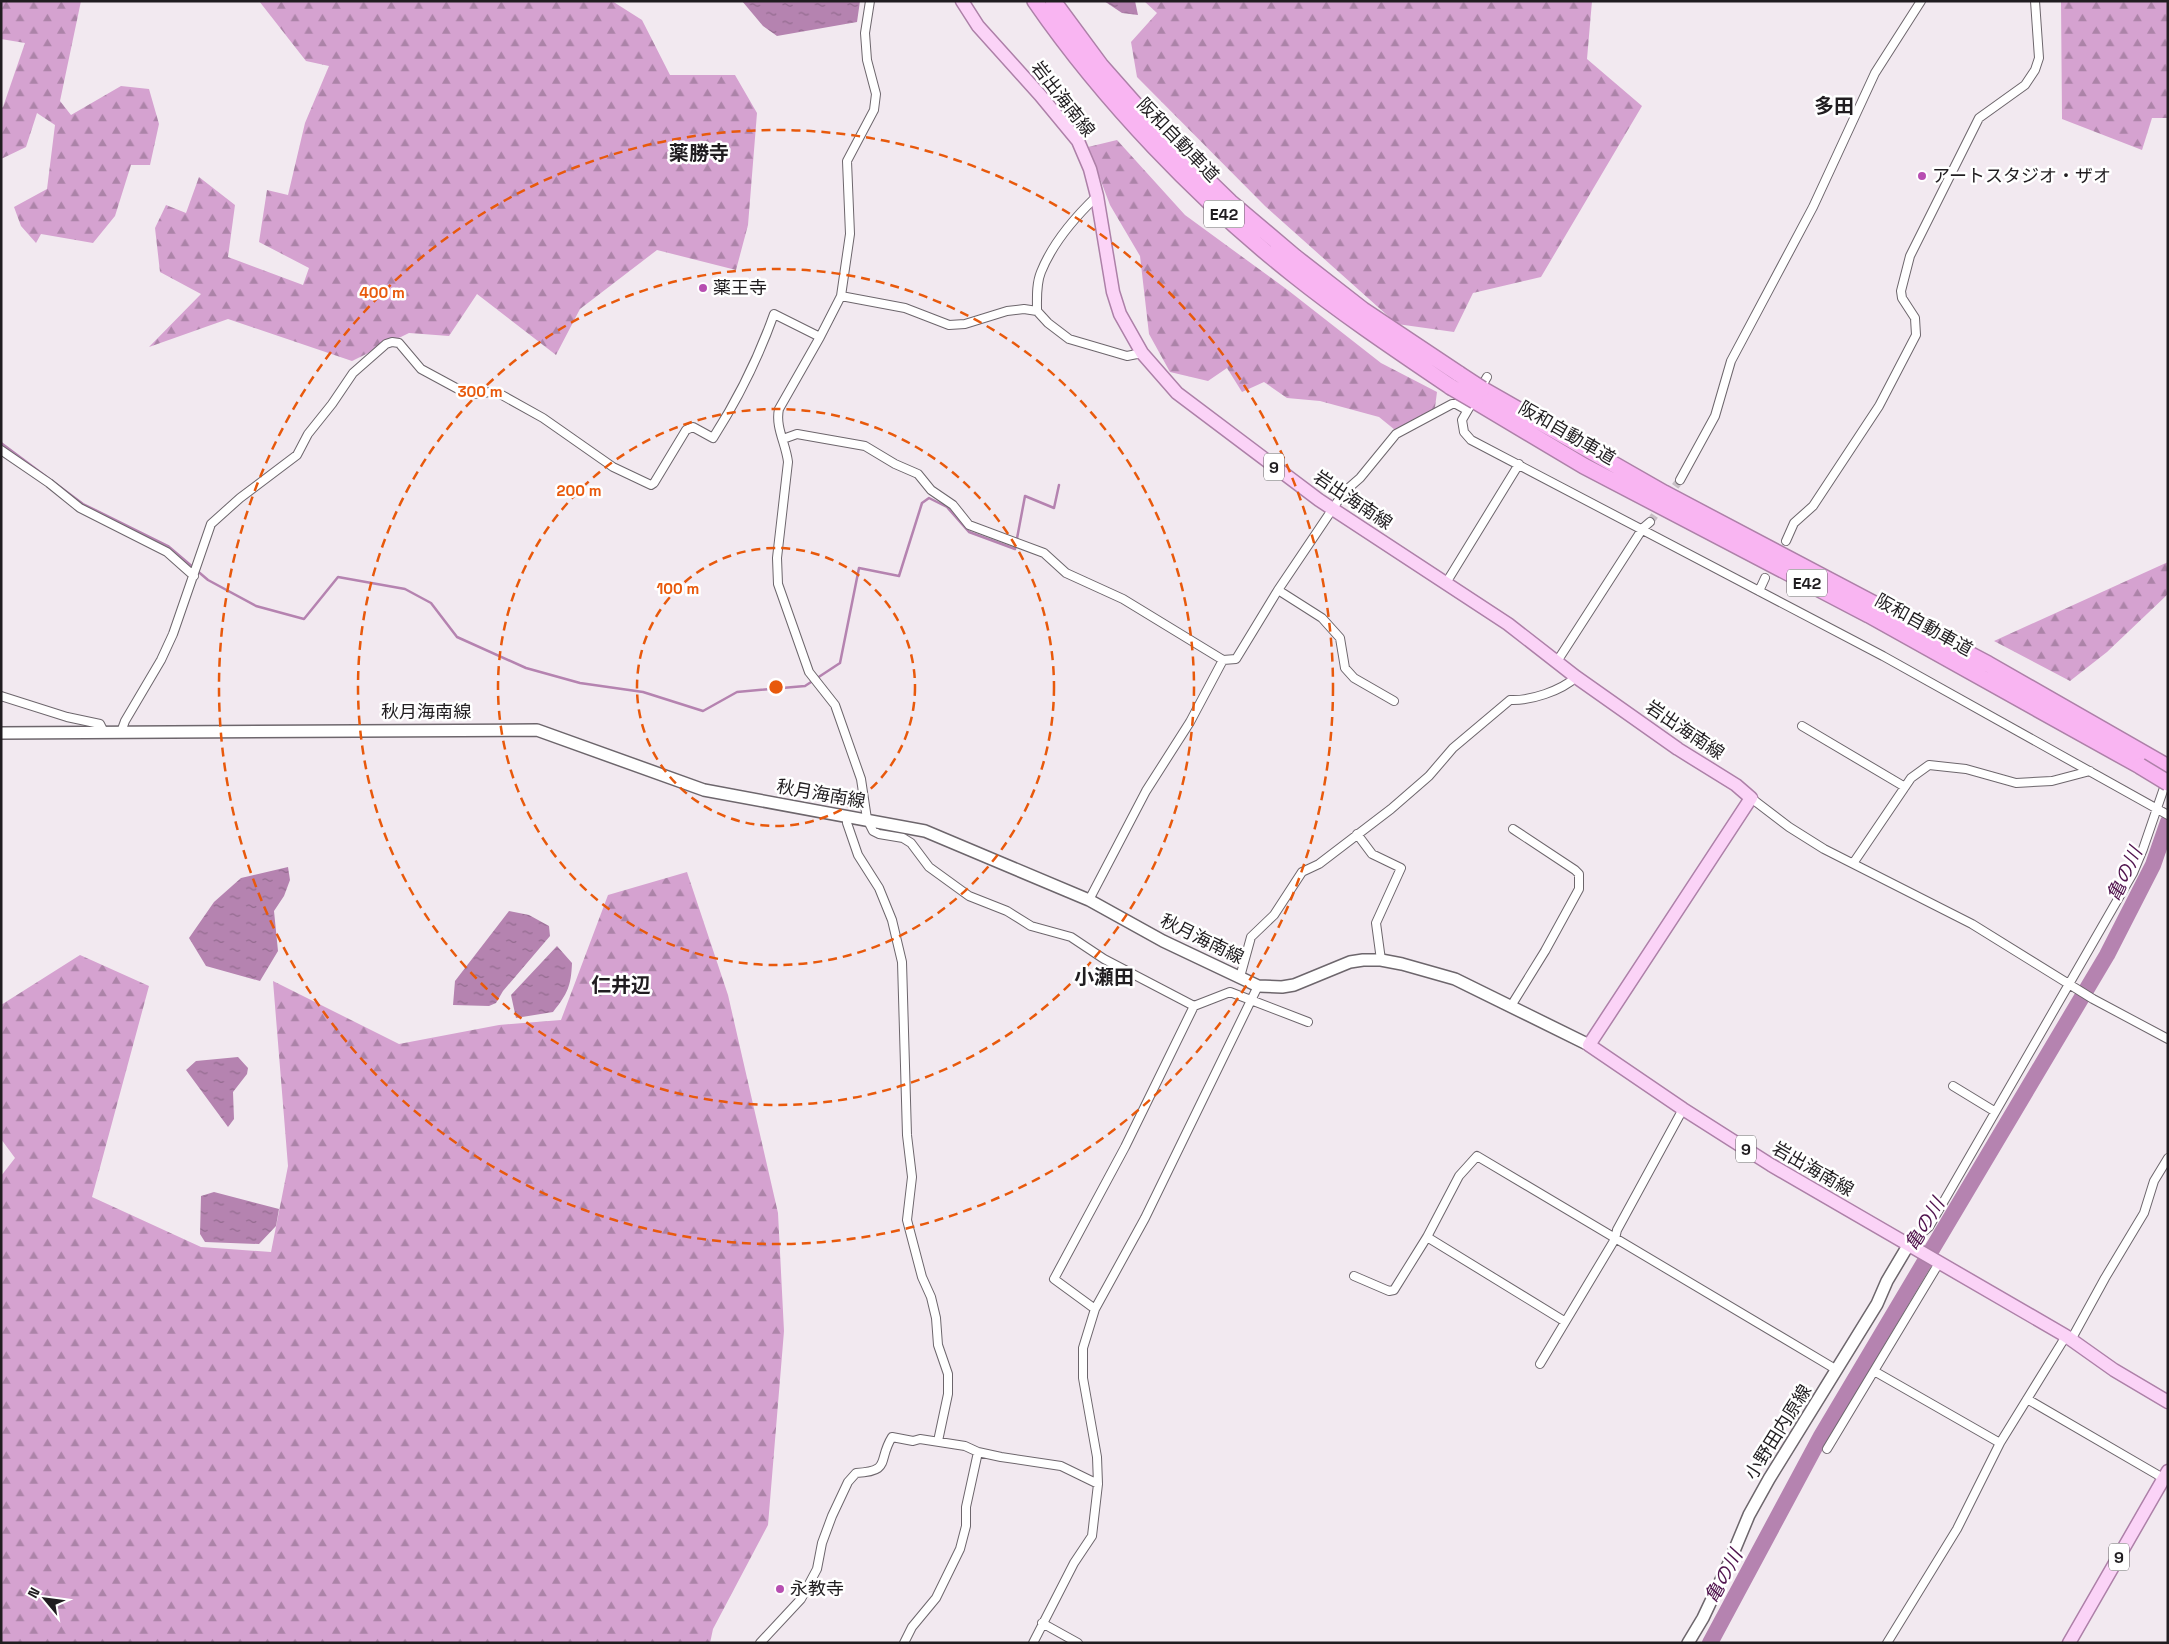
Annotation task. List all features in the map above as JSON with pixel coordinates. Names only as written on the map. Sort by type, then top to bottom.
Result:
[{"type":"highway","name":"阪和自動車道","points":[[1035,1],[1054,28],[1114,101],[1159,151],[1221,211],[1293,275],[1344,313],[1478,394],[1988,664],[2142,759],[2168,783]]},
{"type":"highway","name":"阪和自動車道","points":[[1053,1],[1107,73],[1169,143],[1230,202],[1295,257],[1455,381]]},
{"type":"highway","name":"阪和自動車道","points":[[2142,759],[2168,767]]},
{"type":"main road","name":"岩出海南線","points":[[962,1],[978,26],[1040,95],[1078,141],[1090,169],[1097,196],[1112,292],[1124,320],[1142,353],[1177,393],[1250,450],[1332,508],[1508,624],[1556,663],[1678,749],[1736,785],[1751,798]]},
{"type":"main road","name":"秋月海南線","points":[[1,733],[538,730],[704,790],[925,831],[1089,900],[1163,941],[1258,986],[1294,985],[1350,962],[1380,960],[1426,970],[1455,979],[1589,1045]]},
{"type":"main road","points":[[1589,1045],[1751,798]]},
{"type":"main road","name":"岩出海南線","points":[[1589,1045],[1683,1109],[1771,1165],[2068,1338],[2114,1370],[2168,1402]]},
{"type":"main road","name":"小野田内原線","points":[[1688,1643],[1703,1618],[1726,1571],[1749,1515],[1769,1479],[1877,1304],[1887,1282],[1913,1247]]},
{"type":"main road","name":"9","points":[[2069,1643],[2165,1475]]},
{"type":"street","points":[[870,1],[865,33],[867,60],[876,94],[874,110],[847,161],[850,234],[841,296],[779,409],[777,420],[788,462],[777,558],[778,584],[809,672],[835,705],[861,779],[867,820],[873,831],[902,838],[911,843],[929,867],[969,896],[1007,911],[1031,926],[1071,937],[1104,959],[1194,1006]]},
{"type":"street","points":[[1680,480],[1715,416],[1731,361],[1813,207],[1875,73],[1922,1]]},
{"type":"street","points":[[1786,541],[1794,523],[1813,506],[1879,406],[1916,335],[1917,326],[1915,318],[1902,298],[1901,292],[1910,256],[1979,118],[2025,85],[2035,70],[2039,58],[2035,1]]},
{"type":"street","points":[[1036,311],[1040,273],[1061,235],[1097,196]]},
{"type":"street","points":[[841,296],[905,308],[949,325],[966,324],[1007,311],[1024,308],[1036,311],[1048,324],[1069,339],[1127,356],[1142,353]]},
{"type":"street","points":[[122,732],[125,721],[161,660],[182,612],[211,524],[297,455],[308,434],[332,404],[353,373],[386,344],[392,342],[399,343],[420,369],[458,389],[473,394],[490,392],[500,394],[543,418],[613,467],[651,484],[654,483],[686,430],[693,427],[713,438],[744,387],[774,314],[820,337]]},
{"type":"street","points":[[783,439],[797,434],[865,446],[895,464],[918,474],[931,490],[953,505],[969,525],[1044,553],[1066,573],[1123,599],[1223,660],[1236,659],[1278,590],[1332,508],[1344,492],[1360,478],[1396,434],[1452,404],[1478,394]]},
{"type":"street","points":[[1478,394],[1462,420],[1464,432],[1471,440],[1643,528],[1648,534],[1883,656],[2168,815]]},
{"type":"street","points":[[1,450],[49,483],[80,508],[167,552],[194,576]]},
{"type":"street","points":[[1446,583],[1519,464]]},
{"type":"street","points":[[1556,663],[1643,528],[1650,522]]},
{"type":"street","points":[[1758,591],[1766,578]]},
{"type":"street","points":[[1278,590],[1322,618],[1340,638],[1345,668],[1354,678],[1394,701]]},
{"type":"street","points":[[1089,900],[1146,791],[1190,722],[1223,660]]},
{"type":"street","points":[[1240,977],[1252,937],[1274,915],[1302,872],[1319,864],[1428,776],[1453,748],[1510,700],[1536,697],[1571,683],[1576,677]]},
{"type":"street","points":[[1,696],[68,717],[100,724],[104,732]]},
{"type":"street","points":[[1802,726],[1905,787]]},
{"type":"street","points":[[1854,862],[1911,778],[1930,765],[1966,769],[2016,783],[2052,782],[2090,771]]},
{"type":"street","points":[[1913,1247],[1929,1227],[1994,1111],[2133,874],[2168,778]]},
{"type":"street","points":[[1751,798],[1788,827],[1824,849],[1854,862],[1972,924],[2093,999],[2168,1039]]},
{"type":"street","points":[[847,816],[847,823],[858,855],[879,888],[892,920],[902,962],[907,1134],[912,1176],[907,1220],[922,1277],[932,1297],[938,1344],[948,1374],[948,1394],[938,1441]]},
{"type":"street","points":[[1511,1006],[1545,952],[1579,889],[1579,874],[1575,870],[1513,829]]},
{"type":"street","points":[[1357,834],[1372,854],[1401,868],[1376,923],[1380,960]]},
{"type":"street","points":[[1033,1643],[1074,1563],[1092,1536],[1098,1484],[1097,1457],[1083,1378],[1083,1348],[1095,1309],[1145,1218],[1258,986]]},
{"type":"street","points":[[1095,1309],[1054,1279],[1125,1147],[1194,1006],[1230,992],[1308,1022]]},
{"type":"street","points":[[1954,1086],[1994,1111]]},
{"type":"street","points":[[1540,1364],[1564,1321],[1615,1239],[1617,1230],[1683,1109]]},
{"type":"street","points":[[1354,1276],[1389,1291],[1394,1290],[1427,1236],[1459,1176],[1477,1156],[1837,1370]]},
{"type":"street","points":[[1887,1643],[1957,1529],[2000,1443],[2068,1338],[2144,1213],[2154,1181],[2168,1158]]},
{"type":"street","points":[[1427,1236],[1564,1321]]},
{"type":"street","points":[[1827,1449],[1937,1261]]},
{"type":"street","points":[[1874,1371],[2000,1443]]},
{"type":"street","points":[[2027,1400],[2165,1475]]},
{"type":"street","points":[[760,1643],[801,1599],[817,1569],[822,1543],[848,1482],[856,1473],[874,1472],[879,1468],[892,1437],[913,1441],[920,1439],[938,1441],[965,1446],[978,1452],[1062,1466],[1098,1484]]},
{"type":"street","points":[[904,1643],[912,1627],[936,1598],[960,1549],[966,1526],[966,1507],[978,1452]]},
{"type":"street","points":[[1042,1623],[1078,1643]]},
{"type":"green space","points":[[1,1],[81,1],[60,101],[71,115],[121,86],[149,89],[159,124],[150,165],[131,165],[115,216],[93,243],[41,234],[36,243],[21,226],[14,207],[47,189],[55,125],[37,113],[26,147],[1,159],[1,108],[3,107],[25,43],[1,39]]},
{"type":"green space","points":[[259,1],[612,1],[642,20],[670,75],[735,75],[757,113],[748,225],[736,270],[657,250],[580,309],[556,355],[477,294],[449,336],[409,333],[352,361],[228,319],[149,347],[201,294],[160,272],[155,228],[166,205],[186,213],[199,177],[235,205],[228,257],[303,285],[309,268],[259,242],[267,190],[288,195],[305,123],[329,66],[306,61]]},
{"type":"green space","points":[[1144,1],[1592,1],[1587,59],[1642,106],[1541,277],[1473,293],[1454,332],[1397,324],[1265,206],[1137,77],[1131,42],[1157,13]]},
{"type":"green space","points":[[2061,1],[2168,1],[2168,118],[2152,118],[2142,150],[2062,119]]},
{"type":"green space","points":[[1117,140],[1185,215],[1289,291],[1381,363],[1437,392],[1434,415],[1400,434],[1379,417],[1320,401],[1287,398],[1264,382],[1242,392],[1227,368],[1208,381],[1170,372],[1149,334],[1140,256],[1110,205],[1088,147]]},
{"type":"green space","points":[[2168,562],[2168,594],[2107,652],[2070,681],[1994,641]]},
{"type":"green space","points":[[687,872],[728,995],[778,1213],[784,1331],[768,1525],[713,1629],[710,1643],[1,1643],[1,1176],[15,1158],[1,1139],[1,1005],[80,955],[149,986],[92,1197],[201,1247],[271,1252],[288,1166],[273,981],[399,1044],[499,1025],[561,1020],[608,895]]},
{"type":"water","points":[[742,1],[860,1],[857,22],[777,36],[763,26]]},
{"type":"water","points":[[1104,1],[1135,1],[1138,15],[1122,13]]},
{"type":"water","points":[[288,867],[290,880],[284,896],[274,911],[278,951],[260,981],[206,966],[189,938],[214,902],[241,878]]},
{"type":"water","points":[[509,911],[529,915],[549,926],[550,936],[503,991],[496,1003],[489,1006],[453,1005],[455,981]]},
{"type":"water","points":[[557,946],[572,963],[570,984],[562,1000],[553,1012],[516,1018],[511,995]]},
{"type":"water","points":[[238,1057],[248,1068],[247,1074],[233,1092],[234,1119],[228,1127],[186,1070],[196,1061]]},
{"type":"water","points":[[214,1192],[279,1209],[276,1226],[259,1244],[205,1242],[200,1234],[201,1196]]},
{"type":"waterway","points":[[1,443],[83,504],[168,546],[208,580],[256,606],[304,619],[338,577],[405,589],[431,603],[457,637],[526,668],[580,683],[643,692],[703,711],[737,692],[805,686],[840,663],[859,568],[899,576],[922,503],[929,498],[947,507],[969,532],[1015,549],[1025,496],[1054,508],[1059,485]]},
{"type":"waterway","name":"亀の川","points":[[1710,1643],[1821,1436],[2107,955],[2153,865],[2168,822]]},
{"type":"tunnel","points":[[1668,496],[1680,480]]},
{"type":"tunnel","points":[[1650,522],[1662,505]]},
{"type":"place","name":"アートスタジオ・ザオ","points":[[1922,176]]},
{"type":"place","name":"薬王寺","points":[[703,288]]},
{"type":"place","name":"永教寺","points":[[780,1589]]},
{"type":"district","name":"多田","points":[[1834,106]]},
{"type":"district","name":"薬勝寺","points":[[699,153]]},
{"type":"district","name":"小瀬田","points":[[1104,977]]},
{"type":"district","name":"仁井辺","points":[[621,985]]}]
